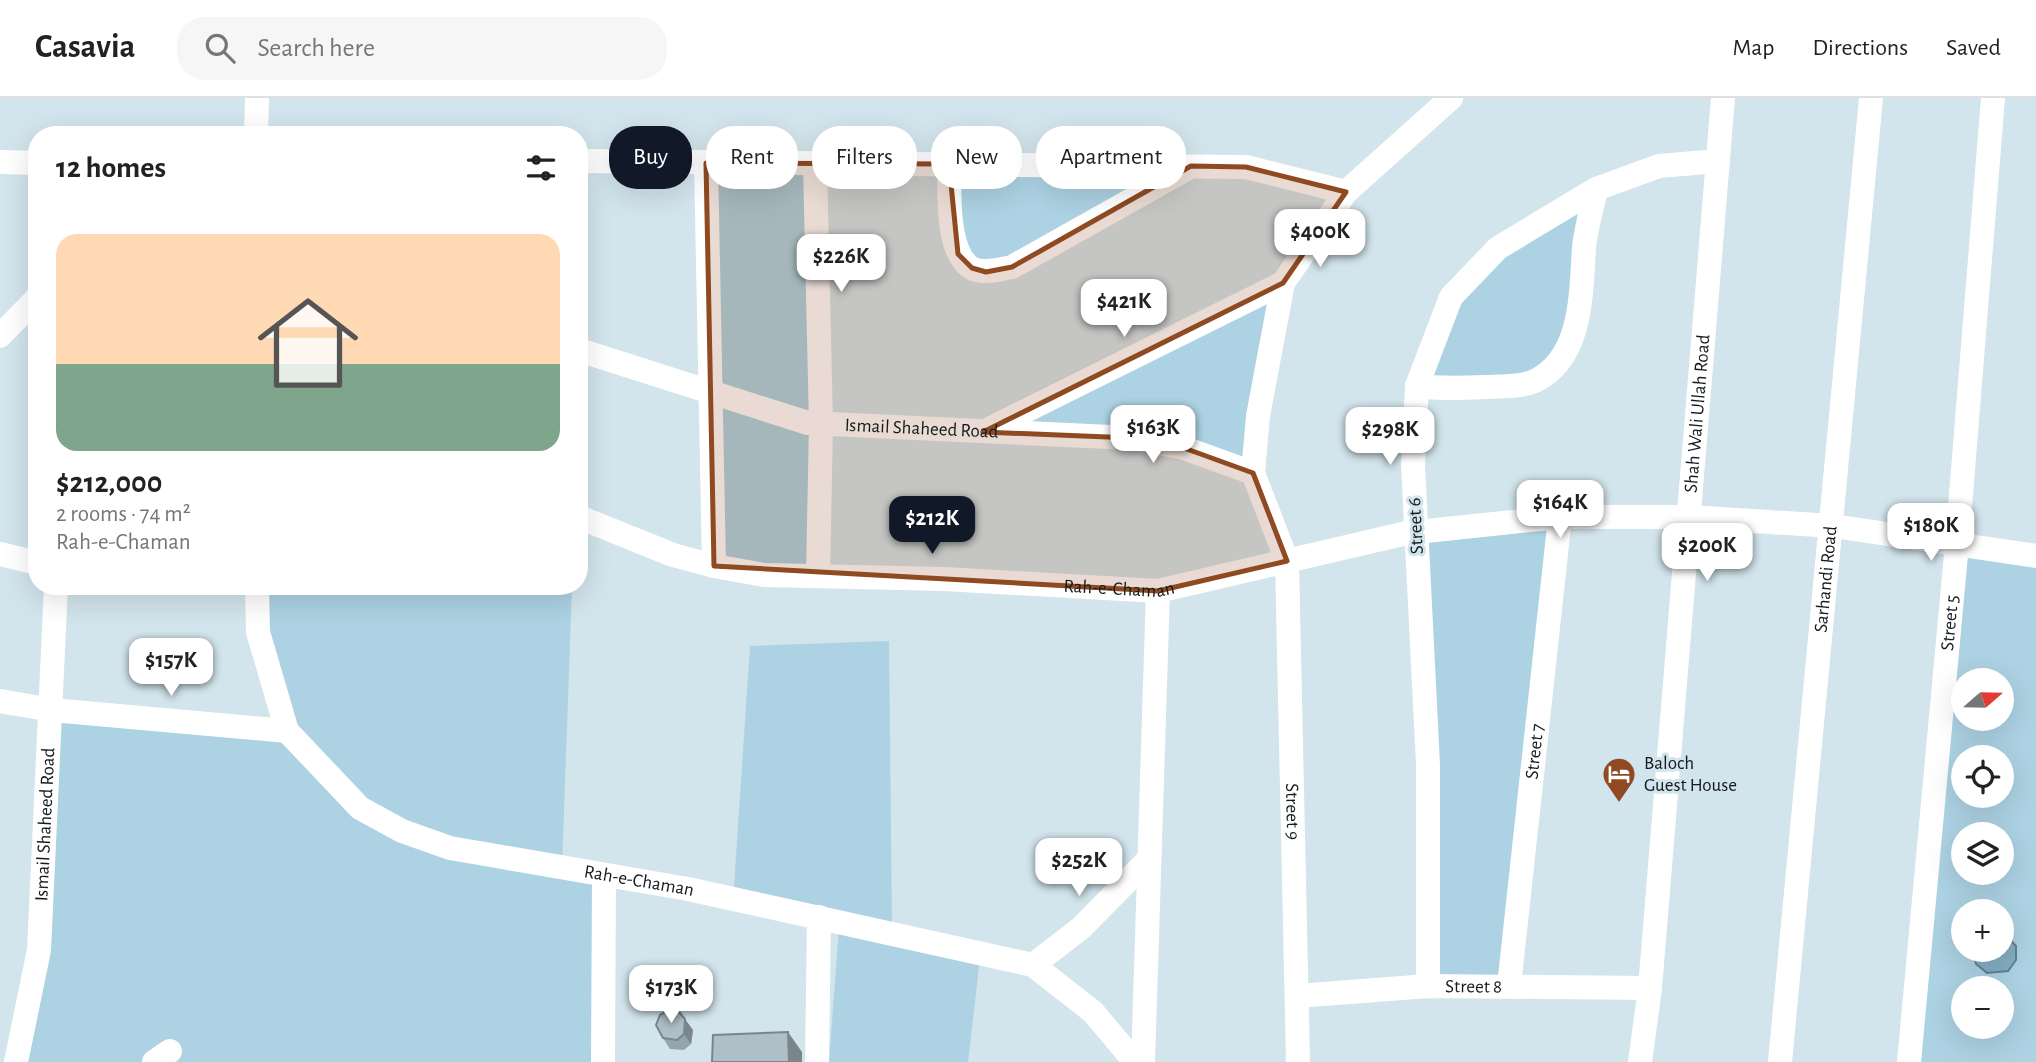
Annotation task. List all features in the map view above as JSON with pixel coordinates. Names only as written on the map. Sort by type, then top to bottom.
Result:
[{"type":"street","points":[[256,126],[257,98]]},
{"type":"street","points":[[983,432],[1132,438],[1184,448],[1253,473],[1258,416],[1283,283],[1346,192],[1451,98]]},
{"type":"street","name":"Shah Wali Ullah Road","points":[[1640,1062],[1650,988],[1723,98]]},
{"type":"street","name":"Sarhandi Road","points":[[1780,1062],[1833,526],[1871,98]]},
{"type":"street","name":"Street 5","points":[[1909,1062],[1957,544],[1993,98]]},
{"type":"street","points":[[588,161],[706,163]]},
{"type":"street","name":"Street 6","points":[[1428,986],[1428,765],[1413,465],[1418,386],[1451,297],[1498,248],[1596,189],[1659,166],[1718,161]]},
{"type":"street","points":[[0,162],[28,163]]},
{"type":"street","points":[[1022,165],[1245,167],[1346,192]]},
{"type":"street","points":[[950,189],[953,237],[958,254],[972,268],[986,272],[1012,267],[1191,166]]},
{"type":"street","points":[[707,189],[714,566]]},
{"type":"street","points":[[816,189],[821,424],[818,575]]},
{"type":"street","points":[[1418,386],[1443,390],[1506,386],[1533,382],[1550,372],[1566,353],[1575,326],[1582,289],[1585,244],[1596,189]]},
{"type":"street","name":"Ismail Shaheed Road","points":[[588,353],[712,395],[808,423],[983,432],[1283,283]]},
{"type":"street","points":[[0,336],[28,307]]},
{"type":"street","name":"Street 9","points":[[1253,473],[1287,561],[1298,1062]]},
{"type":"street","name":"Rah-e-Chaman","points":[[588,521],[673,555],[764,575],[818,575],[1158,592],[1417,531],[1560,517],[1689,517],[1833,526],[2036,556]]},
{"type":"street","name":"Street 7","points":[[1509,986],[1560,517]]},
{"type":"street","points":[[0,554],[28,560]]},
{"type":"street","points":[[1143,1062],[1158,592]]},
{"type":"street","name":"Ismail Shaheed Road","points":[[16,1062],[39,950],[56,595]]},
{"type":"street","name":"Rah-e-Chaman","points":[[257,595],[258,632],[287,731],[360,808],[402,831],[450,848],[819,917],[1032,965],[1093,1012],[1135,1062]]},
{"type":"street","points":[[0,701],[52,710],[287,731]]},
{"type":"street","points":[[1032,965],[1080,928],[1149,859]]},
{"type":"street","points":[[603,1062],[604,875]]},
{"type":"street","points":[[817,1062],[819,917]]},
{"type":"street","name":"Street 8","points":[[1297,996],[1428,986],[1650,988]]},
{"type":"highlighted area","points":[[706,163],[949,164],[958,254],[972,268],[986,272],[1012,267],[1191,166],[1246,167],[1346,192],[1283,283],[983,432],[1132,438],[1184,448],[1253,473],[1287,561],[1158,591],[714,566]]},
{"type":"shaded area","points":[[798,164],[812,164],[812,189],[815,189],[818,575],[710,558],[706,189],[798,189]]},
{"type":"shaded area","points":[[1022,165],[1036,165],[1036,189],[1150,189],[1012,267],[972,268],[955,189],[1022,189]]},
{"type":"shaded area","points":[[1596,189],[1582,290],[1550,372],[1417,386],[1451,297]]},
{"type":"shaded area","points":[[1283,283],[1255,479],[1184,448],[983,432]]},
{"type":"shaded area","points":[[1560,517],[1509,986],[1428,986],[1407,533]]},
{"type":"shaded area","points":[[1957,544],[2036,559],[2036,1062],[1909,1062]]},
{"type":"shaded area","points":[[264,595],[572,595],[562,867],[611,876],[610,1062],[18,1062],[55,716],[295,739],[279,707]]},
{"type":"shaded area","points":[[889,641],[892,928],[734,887],[750,646]]},
{"type":"shaded area","points":[[839,928],[980,958],[968,1062],[829,1062]]},
{"type":"shaded area","points":[[2014,944],[2016,946],[2016,960],[2008,971],[1987,973],[1976,964],[2014,962]]},
{"type":"building","points":[[669,1010],[679,1012],[685,1019],[684,1034],[677,1040],[663,1038],[656,1025],[660,1015]]},
{"type":"building","points":[[788,1032],[789,1062],[712,1062],[713,1035]]},
{"type":"place","name":"Baloch Guest House","points":[[1619,804]]}]
